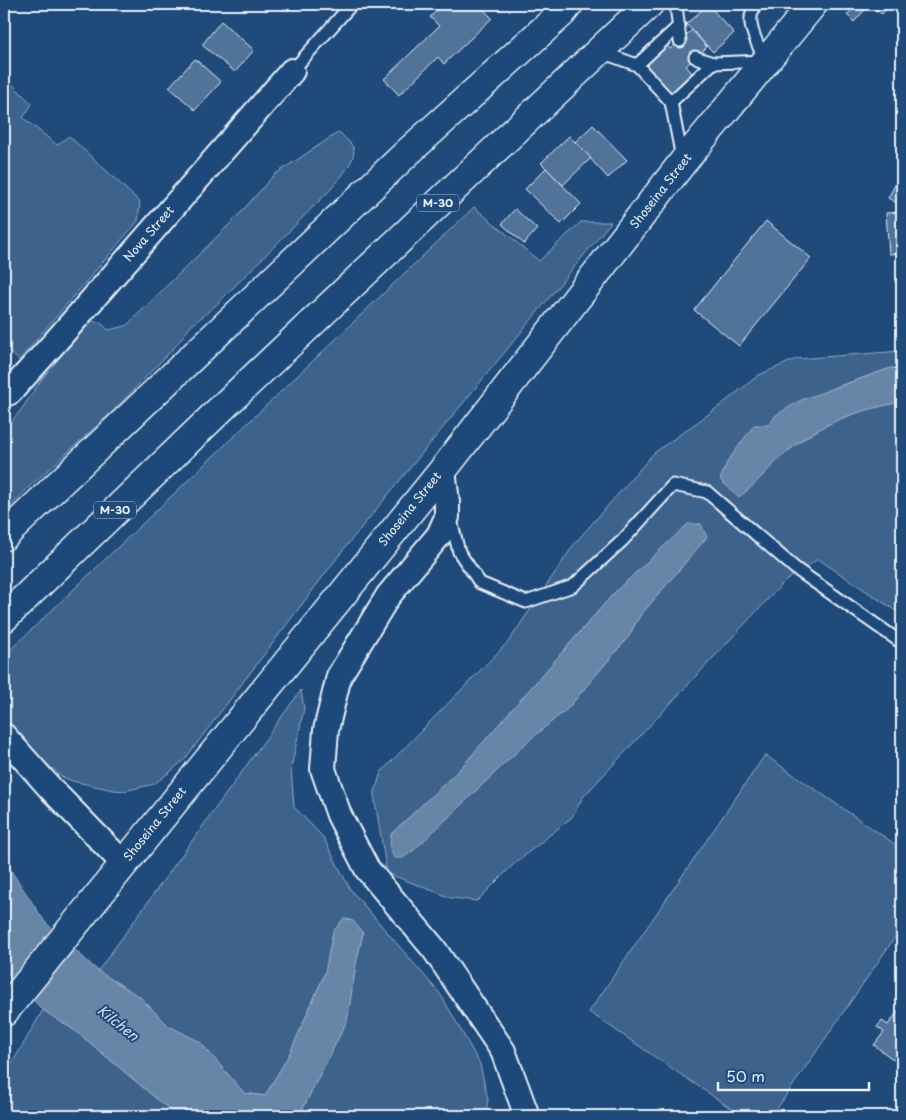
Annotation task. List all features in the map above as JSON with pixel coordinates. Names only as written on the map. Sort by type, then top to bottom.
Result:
[{"type":"main road","points":[[4,536],[408,152],[569,4]]},
{"type":"main road","name":"М-30","points":[[4,618],[234,396],[648,4]]},
{"type":"main road","name":"Shoseina Street","points":[[4,1012],[442,470],[683,162],[813,4]]},
{"type":"street","name":"Nova Street","points":[[4,394],[10,392],[56,341],[292,71]]},
{"type":"street","points":[[442,470],[447,502],[447,517],[439,535],[388,596],[339,676],[326,730],[324,769],[339,814],[368,869],[434,949],[503,1051],[527,1116]]},
{"type":"street","points":[[4,736],[52,790],[123,863]]},
{"type":"lane","points":[[292,71],[352,4]]},
{"type":"lane","points":[[676,4],[680,40]]},
{"type":"lane","points":[[695,57],[713,64],[765,61],[750,21],[752,10],[757,4]]},
{"type":"lane","points":[[637,64],[679,26]]},
{"type":"lane","points":[[598,51],[637,64],[671,102],[683,162]]},
{"type":"lane","points":[[671,102],[713,64]]},
{"type":"lane","points":[[447,502],[460,552],[480,583],[526,602],[573,586],[624,540],[673,485],[707,492],[796,568],[902,643]]},
{"type":"shaded area","points":[[4,76],[32,104],[23,118],[57,145],[69,136],[140,202],[138,221],[19,360],[4,348],[4,129],[10,122],[4,115]]},
{"type":"shaded area","points":[[339,132],[352,145],[354,152],[347,169],[332,188],[215,306],[191,326],[173,349],[112,412],[26,490],[4,514],[4,430],[21,410],[48,370],[92,321],[101,323],[108,330],[126,326],[235,219],[274,175]]},
{"type":"shaded area","points":[[474,207],[539,261],[581,222],[611,222],[343,550],[185,759],[154,784],[124,791],[72,781],[62,777],[30,749],[4,716],[4,656]]},
{"type":"shaded area","points":[[902,351],[902,369],[891,368],[827,390],[773,465],[802,440],[832,423],[848,416],[902,402],[902,615],[818,559],[784,582],[583,797],[572,817],[513,865],[477,901],[451,898],[387,873],[374,795],[381,772],[509,641],[575,543],[654,453],[759,375],[796,359]],"holes":[[[707,537],[639,617],[629,636],[568,708],[527,742],[403,858],[391,834],[459,770],[615,592],[669,542]]]},
{"type":"shaded area","points":[[301,690],[304,709],[291,768],[294,807],[323,837],[350,889],[441,995],[480,1064],[488,1100],[485,1116],[299,1116],[347,1021],[363,933],[333,932],[325,973],[290,1053],[265,1096],[244,1093],[200,1042],[169,1026],[140,997],[98,971]]},
{"type":"shaded area","points":[[765,755],[902,849],[902,927],[772,1116],[742,1116],[589,1012]]},
{"type":"shaded area","points":[[43,1010],[77,1032],[177,1116],[4,1116],[4,1077]]},
{"type":"water","points":[[891,368],[902,369],[902,402],[858,412],[817,430],[785,453],[739,497],[720,480],[727,462],[754,425],[769,425],[776,415],[801,400]]},
{"type":"water","points":[[688,524],[701,524],[707,537],[639,617],[629,636],[568,708],[527,742],[414,850],[403,858],[394,858],[390,848],[391,834],[459,770],[615,592]]},
{"type":"water","name":"Kilchen","points":[[4,860],[45,922],[98,971],[140,997],[169,1026],[200,1042],[244,1093],[265,1096],[290,1053],[325,973],[333,932],[344,918],[353,921],[363,933],[347,1021],[299,1116],[177,1116],[77,1032],[43,1010],[4,971]]},
{"type":"building","points":[[444,4],[487,4],[482,8],[492,18],[444,64],[438,57],[399,95],[384,79],[439,26],[430,17]]},
{"type":"building","points":[[857,4],[870,4],[854,22],[847,15]]},
{"type":"building","points":[[873,4],[890,4],[882,14],[871,6]]},
{"type":"building","points":[[708,5],[734,33],[713,52],[686,24]]},
{"type":"building","points":[[221,21],[254,50],[235,72],[202,45]]},
{"type":"building","points":[[692,30],[707,47],[686,66],[692,73],[671,93],[643,61],[664,42],[670,49]]},
{"type":"building","points":[[195,59],[221,82],[195,110],[169,87]]},
{"type":"building","points":[[593,125],[627,160],[608,178],[575,142]]},
{"type":"building","points":[[569,136],[591,158],[563,185],[541,163]]},
{"type":"building","points":[[546,168],[581,204],[561,224],[525,189]]},
{"type":"building","points":[[902,172],[902,206],[888,198]]},
{"type":"building","points":[[515,209],[537,229],[524,244],[502,224]]},
{"type":"building","points":[[902,212],[902,253],[889,254],[886,213]]},
{"type":"building","points":[[766,221],[811,258],[739,346],[694,310]]},
{"type":"building","points":[[899,1010],[902,1012],[902,1066],[874,1045],[884,1032],[877,1027],[882,1021],[888,1025]]}]
